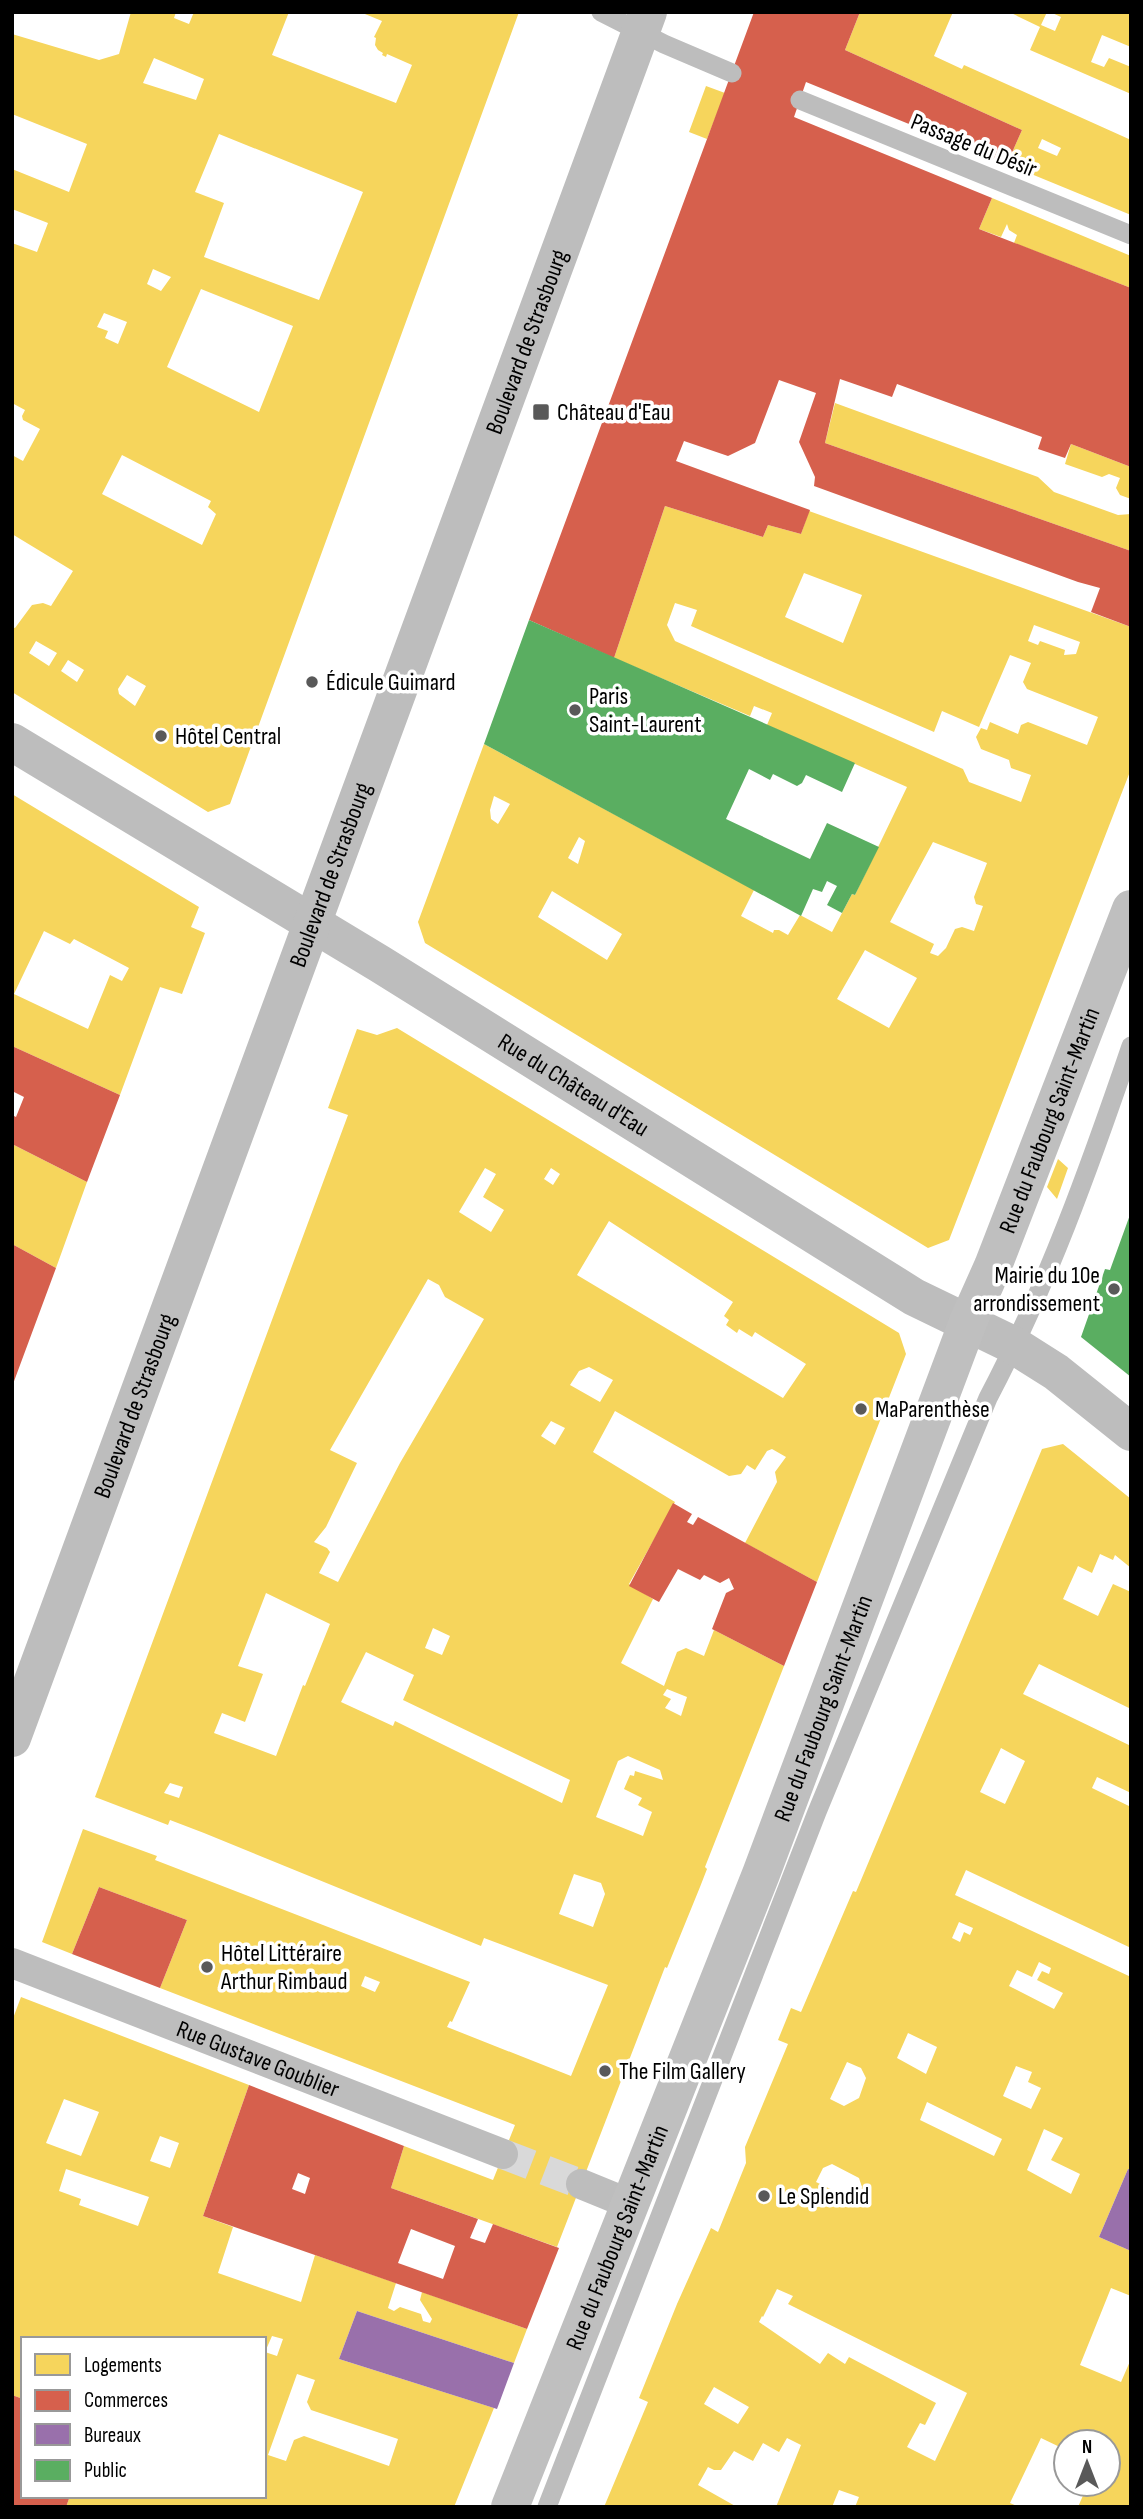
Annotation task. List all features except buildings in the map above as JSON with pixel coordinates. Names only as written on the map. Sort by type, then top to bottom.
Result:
[{"type":"main road","name":"Boulevard de Strasbourg","points":[[12,1738],[644,22]]},
{"type":"main road","name":"Rue du Château d'Eau","points":[[12,742],[380,964],[914,1297],[1015,1346],[1056,1372],[1131,1432]]},
{"type":"main road","name":"Rue du Faubourg Saint-Martin","points":[[510,2507],[761,1874],[968,1322],[1120,972],[1131,909]]},
{"type":"street","name":"Rue Gustave Goublier","points":[[12,1963],[503,2154]]},
{"type":"street","points":[[581,2184],[630,2204]]},
{"type":"lane","points":[[601,12],[644,22],[732,73]]},
{"type":"lane","name":"Passage du Désir","points":[[800,100],[1131,234]]},
{"type":"lane","name":"Rue du Faubourg Saint-Martin","points":[[547,2507],[817,1812],[988,1398],[1041,1289],[1131,1046]]},
{"type":"tunnel","points":[[503,2154],[581,2184]]},
{"type":"place","name":"Château d'Eau","points":[[541,412]]},
{"type":"place","name":"Édicule Guimard","points":[[312,682]]},
{"type":"place","name":"Paris Saint-Laurent","points":[[575,710]]},
{"type":"place","name":"Hôtel Central","points":[[161,736]]},
{"type":"place","name":"Mairie du 10e arrondissement","points":[[1114,1289]]},
{"type":"place","name":"MaParenthèse","points":[[861,1409]]},
{"type":"place","name":"Hôtel Littéraire Arthur Rimbaud","points":[[207,1967]]},
{"type":"place","name":"The Film Gallery","points":[[605,2071]]},
{"type":"place","name":"Le Splendid","points":[[764,2196]]}]
